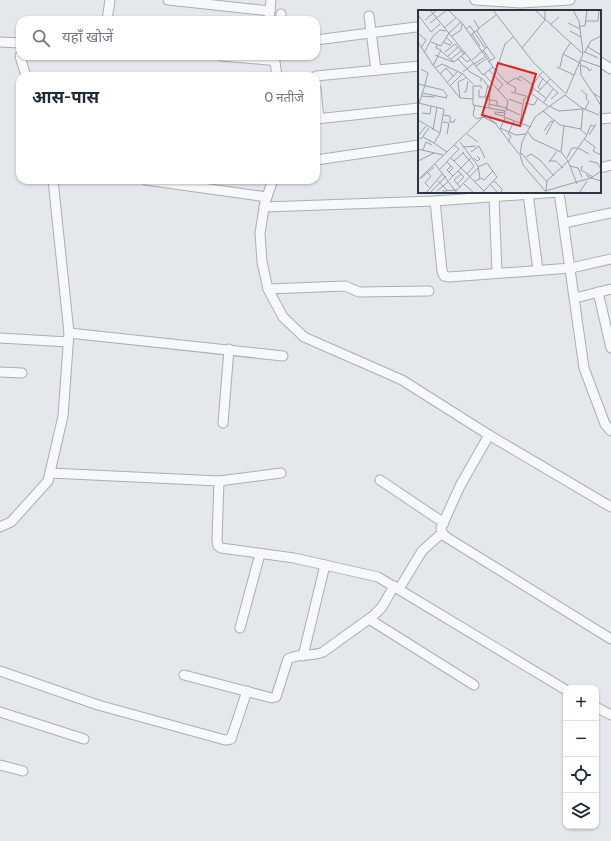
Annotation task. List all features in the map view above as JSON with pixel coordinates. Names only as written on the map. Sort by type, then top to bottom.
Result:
[{"type":"street","points":[[108,16],[110,0]]},
{"type":"street","points":[[168,0],[269,15],[271,0]]},
{"type":"street","points":[[475,0],[506,3],[555,2],[570,0]]},
{"type":"street","points":[[506,3],[517,10]]},
{"type":"street","points":[[369,16],[376,70]]},
{"type":"street","points":[[320,39],[416,27]]},
{"type":"street","points":[[0,42],[16,43]]},
{"type":"street","points":[[21,60],[25,72]]},
{"type":"street","points":[[270,60],[275,62],[277,71]]},
{"type":"street","points":[[277,71],[278,60]]},
{"type":"street","points":[[601,63],[611,69]]},
{"type":"street","points":[[320,76],[418,66]]},
{"type":"street","points":[[320,119],[418,108]]},
{"type":"street","points":[[601,119],[611,118]]},
{"type":"street","points":[[320,159],[418,145]]},
{"type":"street","points":[[601,168],[611,165]]},
{"type":"street","points":[[0,527],[11,522],[48,481],[63,416],[69,337],[53,184]]},
{"type":"street","points":[[174,184],[267,197]]},
{"type":"street","points":[[272,184],[264,207],[260,233],[262,262],[268,289],[283,317],[304,337],[402,380],[489,435],[611,508]]},
{"type":"street","points":[[264,207],[435,201],[544,193]]},
{"type":"street","points":[[559,193],[584,368],[605,424],[611,431]]},
{"type":"street","points":[[528,194],[538,270]]},
{"type":"street","points":[[494,196],[498,273]]},
{"type":"street","points":[[435,201],[442,271],[444,276],[449,277],[571,268],[611,259]]},
{"type":"street","points":[[564,223],[611,213]]},
{"type":"street","points":[[268,289],[345,286],[359,292],[429,291]]},
{"type":"street","points":[[574,298],[611,289]]},
{"type":"street","points":[[598,292],[611,348]]},
{"type":"street","points":[[0,338],[69,337],[229,349],[283,356]]},
{"type":"street","points":[[222,424],[229,349]]},
{"type":"street","points":[[0,372],[22,373]]},
{"type":"street","points":[[184,675],[272,698],[276,697],[286,662],[292,657],[323,652],[369,620],[379,611],[422,551],[442,533],[444,523],[460,486],[489,435]]},
{"type":"street","points":[[50,473],[219,481],[281,473]]},
{"type":"street","points":[[380,480],[444,523]]},
{"type":"street","points":[[219,481],[217,540],[218,546],[221,548],[325,565],[378,577],[563,688]]},
{"type":"street","points":[[442,533],[446,538],[611,639]]},
{"type":"street","points":[[240,628],[260,554]]},
{"type":"street","points":[[303,656],[325,565]]},
{"type":"street","points":[[369,620],[474,685]]},
{"type":"street","points":[[0,671],[98,705],[225,740],[231,739],[247,691]]},
{"type":"street","points":[[599,709],[611,715]]},
{"type":"street","points":[[0,712],[84,739]]},
{"type":"street","points":[[0,765],[23,771]]}]
